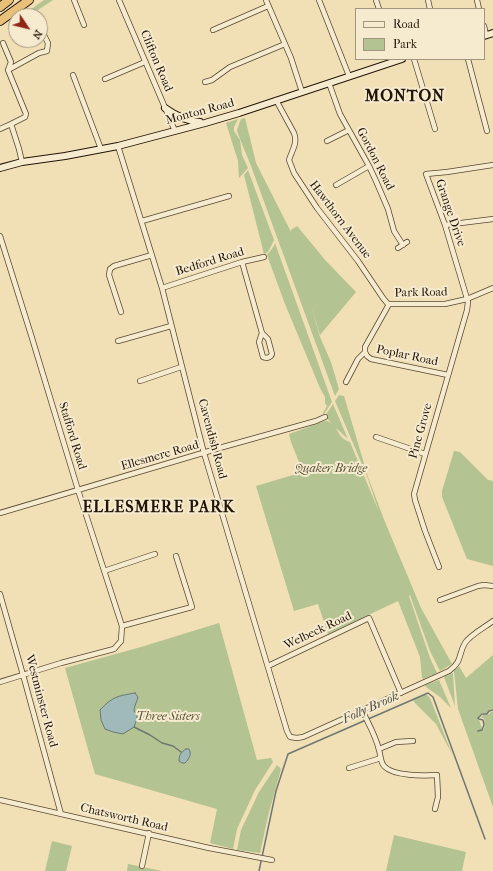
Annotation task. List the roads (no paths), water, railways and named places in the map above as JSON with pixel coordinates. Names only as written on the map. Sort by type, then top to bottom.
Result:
[{"type":"highway","points":[[0,7],[9,0]]},
{"type":"highway","points":[[0,21],[29,0]]},
{"type":"main road","name":"Monton Road","points":[[0,168],[22,162],[118,146],[205,123],[240,113],[393,60]]},
{"type":"main road","points":[[165,108],[174,114],[194,122],[205,123]]},
{"type":"street","points":[[74,0],[84,25]]},
{"type":"street","name":"Clifton Road","points":[[119,0],[175,131]]},
{"type":"street","points":[[266,0],[295,69],[302,92]]},
{"type":"street","points":[[319,0],[349,76]]},
{"type":"street","points":[[213,30],[268,6]]},
{"type":"street","points":[[0,129],[25,117],[26,114],[8,70],[11,62],[3,43]]},
{"type":"street","points":[[205,82],[212,80],[230,67],[285,44]]},
{"type":"street","points":[[8,70],[46,50],[47,48]]},
{"type":"street","points":[[414,60],[435,129]]},
{"type":"street","points":[[468,60],[487,130]]},
{"type":"street","points":[[105,79],[146,62]]},
{"type":"street","points":[[73,75],[101,149]]},
{"type":"street","name":"Gordon Road","points":[[329,83],[340,114],[369,166],[388,208],[394,230],[403,245]]},
{"type":"street","name":"Hawthorn Avenue","points":[[276,100],[296,138],[289,160],[294,173],[317,208],[358,261],[388,304]]},
{"type":"street","points":[[10,124],[20,149],[22,162]]},
{"type":"street","points":[[327,141],[349,130]]},
{"type":"street","name":"Cavendish Road","points":[[118,146],[162,288],[204,453],[287,731],[290,737],[303,737],[362,710]]},
{"type":"street","name":"Grange Drive","points":[[467,299],[445,225],[426,174],[493,165]]},
{"type":"street","points":[[336,185],[369,166]]},
{"type":"street","points":[[142,221],[226,196],[226,203]]},
{"type":"street","points":[[445,225],[493,219]]},
{"type":"street","name":"Stafford Road","points":[[0,236],[78,490],[122,626],[121,641],[114,649],[23,674]]},
{"type":"street","points":[[121,312],[117,306],[109,275],[110,269],[114,266],[152,256]]},
{"type":"street","name":"Bedford Road","points":[[162,288],[264,256]]},
{"type":"street","points":[[242,262],[262,333],[268,340],[272,354],[268,358],[263,357],[259,342],[262,333]]},
{"type":"street","name":"Park Road","points":[[346,382],[359,357],[364,352],[365,347],[388,304],[445,304],[467,299],[493,288]]},
{"type":"street","name":"Pine Grove","points":[[439,567],[414,497],[414,491],[467,310],[467,299]]},
{"type":"street","points":[[118,341],[171,326]]},
{"type":"street","name":"Poplar Road","points":[[364,352],[366,356],[371,359],[448,375]]},
{"type":"street","points":[[140,381],[181,367]]},
{"type":"street","name":"Ellesmere Road","points":[[0,513],[316,421],[325,417]]},
{"type":"street","points":[[376,437],[425,454]]},
{"type":"street","points":[[104,571],[155,554]]},
{"type":"street","points":[[122,626],[192,608],[176,556]]},
{"type":"street","points":[[440,600],[478,586],[493,586]]},
{"type":"street","name":"Westminster Road","points":[[0,594],[61,814]]},
{"type":"street","name":"Welbeck Road","points":[[268,666],[369,618],[401,693]]},
{"type":"street","points":[[435,809],[439,775],[413,775],[392,771],[384,766],[379,748],[362,710],[452,669],[458,662],[466,641],[493,621]]},
{"type":"street","points":[[0,682],[23,674]]},
{"type":"street","points":[[379,748],[396,742],[413,741]]},
{"type":"street","points":[[349,768],[381,758]]},
{"type":"street","name":"Chatsworth Road","points":[[0,800],[149,833],[204,847],[270,859]]},
{"type":"street","points":[[437,801],[443,802]]},
{"type":"street","points":[[142,866],[149,833]]},
{"type":"water","points":[[135,693],[138,697],[134,709],[137,714],[137,719],[134,727],[123,734],[105,729],[101,720],[100,710],[108,702],[115,698]]},
{"type":"water","points":[[186,749],[189,749],[190,756],[185,763],[182,763],[179,761],[179,757]]},
{"type":"waterway","name":"Folly Brook","points":[[259,871],[276,791],[288,754],[428,693],[433,697],[485,839]]},
{"type":"waterway","name":"Folly Brook","points":[[478,731],[482,730],[484,725],[483,720],[478,718],[482,714],[487,714],[489,711],[493,710]]},
{"type":"waterway","points":[[134,727],[162,743],[173,746],[181,752]]},
{"type":"district","name":"MONTON","points":[[405,97]]},
{"type":"district","name":"ELLESMERE PARK","points":[[159,508]]},
{"type":"park label","name":"Quaker Bridge","points":[[331,469]]},
{"type":"park label","name":"Three Sisters","points":[[168,717]]}]
